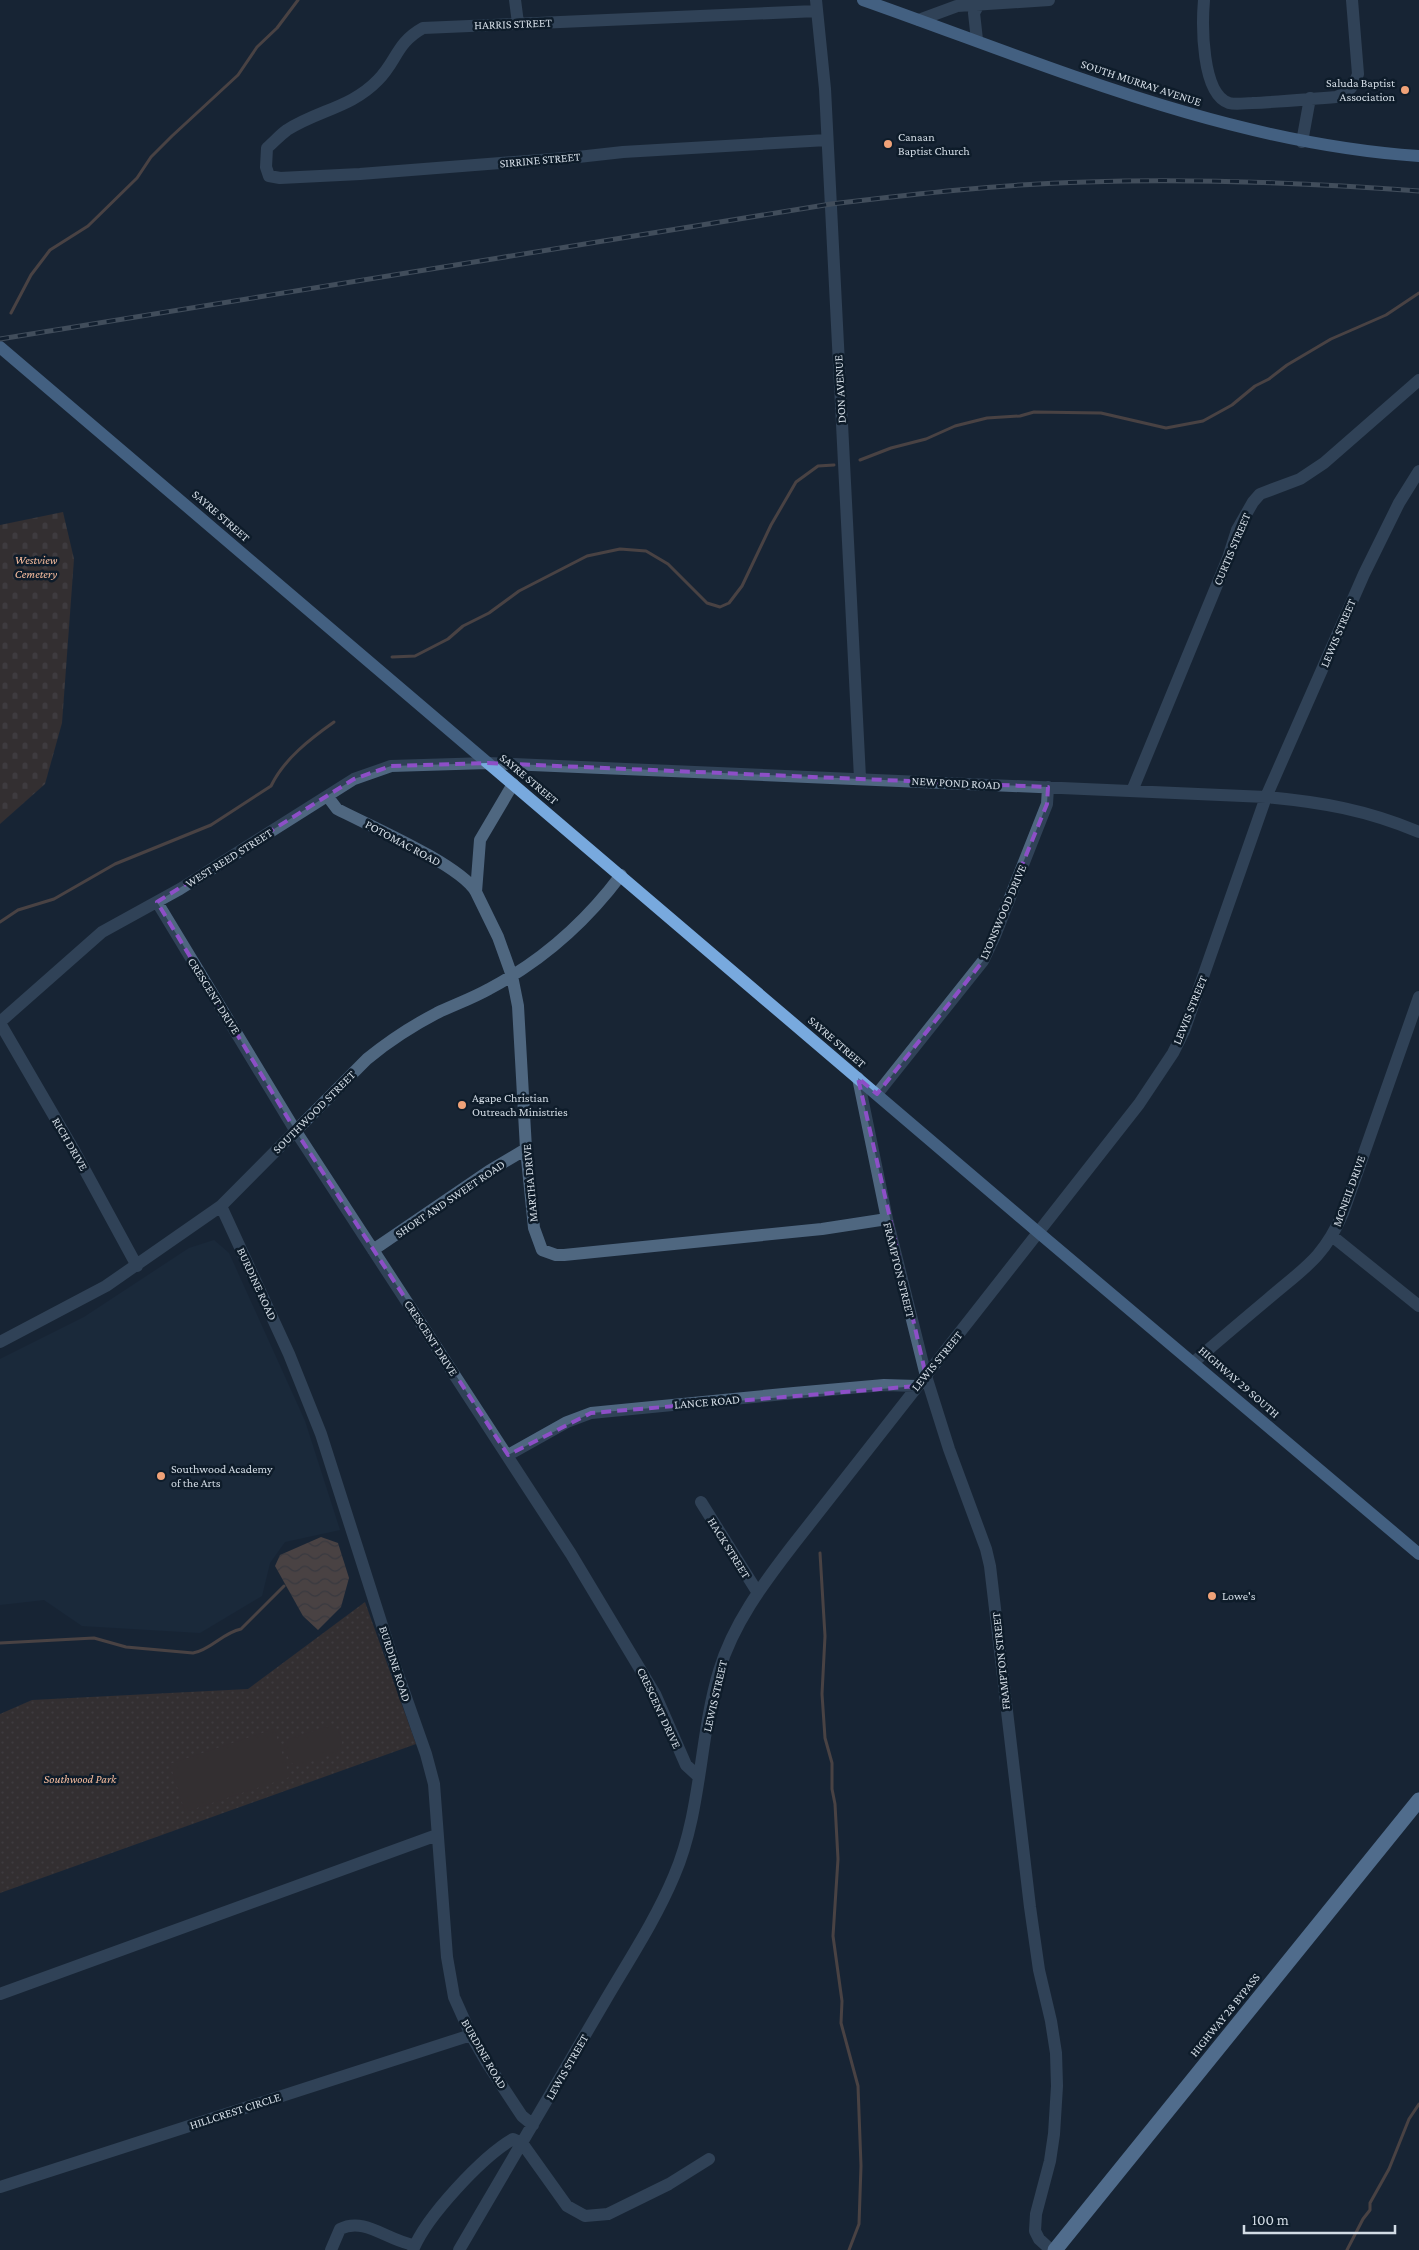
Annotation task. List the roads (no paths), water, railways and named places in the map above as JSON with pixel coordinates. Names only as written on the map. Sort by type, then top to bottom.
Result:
[{"type":"highway","name":"HIGHWAY 28 BYPASS","points":[[1055,2250],[1419,1800]]},
{"type":"main road","name":"SOUTH MURRAY AVENUE","points":[[863,0],[1156,105],[1248,130],[1302,142],[1379,153],[1419,156]]},
{"type":"main road","name":"SAYRE STREET","points":[[0,347],[1039,1233]]},
{"type":"main road","name":"HIGHWAY 29 SOUTH","points":[[1039,1233],[1419,1554]]},
{"type":"street","points":[[515,0],[518,23]]},
{"type":"street","points":[[919,20],[958,6],[1050,0]]},
{"type":"street","points":[[1204,0],[1204,52],[1208,71],[1218,96],[1229,103],[1336,97],[1349,92],[1354,86],[1358,74],[1352,0]]},
{"type":"street","points":[[977,40],[974,14],[979,4]]},
{"type":"street","name":"HARRIS STREET","points":[[266,161],[267,148],[286,131],[310,118],[354,100],[379,79],[402,44],[412,34],[423,28],[518,23],[616,21],[817,5]]},
{"type":"street","name":"DON AVENUE","points":[[817,5],[825,89],[860,778]]},
{"type":"street","points":[[1302,142],[1310,98]]},
{"type":"street","name":"SIRRINE STREET","points":[[266,161],[269,176],[280,178],[370,174],[623,152],[827,140]]},
{"type":"street","name":"CURTIS STREET","points":[[1132,790],[1228,558],[1237,530],[1252,502],[1270,489],[1300,479],[1324,463],[1419,380]]},
{"type":"street","name":"LEWIS STREET","points":[[459,2250],[641,1940],[673,1878],[691,1827],[709,1716],[719,1671],[736,1629],[758,1593],[792,1545],[1139,1104],[1173,1053],[1195,1004],[1266,797],[1364,574],[1399,503],[1419,470]]},
{"type":"street","name":"NEW POND ROAD","points":[[488,763],[1266,797],[1326,804],[1371,813],[1419,832]]},
{"type":"street","name":"WEST REED STREET","points":[[0,1023],[102,932],[156,902],[354,780],[391,766],[488,763]]},
{"type":"street","points":[[476,892],[480,840],[513,784]]},
{"type":"street","name":"LYONSWOOD DRIVE","points":[[877,1094],[982,962],[994,938],[1047,804],[1048,787]]},
{"type":"street","name":"POTOMAC ROAD","points":[[328,797],[337,809],[439,862],[471,883],[476,892]]},
{"type":"street","name":"SOUTHWOOD STREET","points":[[0,1342],[106,1286],[221,1206],[367,1059],[394,1038],[436,1014],[489,990],[547,953],[581,923],[600,903],[621,875]]},
{"type":"street","name":"MARTHA DRIVE","points":[[476,892],[486,911],[512,976],[520,1022],[526,1149],[534,1228],[542,1250],[556,1255],[813,1230],[887,1219]]},
{"type":"street","name":"CRESCENT DRIVE","points":[[156,902],[295,1130],[571,1554],[636,1659],[655,1694],[686,1765],[699,1777]]},
{"type":"street","name":"MCNEIL DRIVE","points":[[1194,1362],[1301,1273],[1320,1254],[1332,1236],[1419,997]]},
{"type":"street","name":"RICH DRIVE","points":[[0,1023],[75,1152],[137,1266]]},
{"type":"street","name":"FRAMPTON STREET","points":[[858,1078],[887,1219],[926,1376],[949,1449],[986,1548],[994,1589],[1030,1907],[1039,1970],[1051,2021],[1056,2053],[1057,2086],[1054,2134],[1050,2161],[1036,2214],[1035,2231],[1039,2240],[1051,2250]]},
{"type":"street","name":"SHORT AND SWEET ROAD","points":[[373,1250],[489,1171],[526,1149]]},
{"type":"street","name":"BURDINE ROAD","points":[[221,1206],[289,1354],[322,1434],[396,1669],[426,1754],[434,1784],[449,1972],[454,1997],[471,2035],[522,2116],[533,2125]]},
{"type":"street","points":[[1332,1236],[1419,1306]]},
{"type":"street","name":"LANCE ROAD","points":[[508,1455],[567,1422],[591,1413],[821,1391],[884,1386],[917,1386]]},
{"type":"street","name":"HACK STREET","points":[[700,1502],[758,1593]]},
{"type":"street","points":[[0,1994],[437,1836]]},
{"type":"street","name":"HILLCREST CIRCLE","points":[[0,2187],[471,2035]]},
{"type":"street","points":[[331,2250],[340,2229],[347,2225],[368,2227],[414,2248],[428,2223],[475,2171],[504,2144],[513,2139],[522,2143],[567,2206],[584,2216],[608,2214],[669,2184],[709,2159]]},
{"type":"water","points":[[321,1537],[338,1543],[349,1578],[341,1607],[318,1630],[303,1616],[275,1566],[280,1555]]},
{"type":"waterway","points":[[11,313],[31,275],[50,250],[88,226],[137,178],[151,157],[238,75],[257,47],[277,28],[298,0]]},
{"type":"waterway","points":[[860,460],[891,448],[926,439],[955,426],[987,418],[1020,416],[1034,412],[1101,413],[1166,428],[1203,421],[1232,405],[1255,386],[1269,379],[1287,365],[1331,339],[1386,315],[1419,293]]},
{"type":"waterway","points":[[392,657],[415,656],[448,639],[463,626],[489,613],[519,591],[587,556],[620,549],[646,551],[668,564],[707,603],[720,607],[729,603],[742,586],[771,525],[796,482],[818,466],[834,465]]},
{"type":"waterway","points":[[0,922],[18,910],[54,899],[115,864],[211,825],[271,786],[290,758],[334,722]]},
{"type":"waterway","points":[[820,1553],[825,1636],[822,1694],[825,1738],[832,1763],[832,1789],[835,1804],[838,1859],[833,1936],[842,2001],[841,2023],[858,2086],[861,2166],[859,2224],[849,2250]]},
{"type":"waterway","points":[[0,1643],[94,1638],[126,1647],[193,1653],[205,1649],[228,1634],[241,1629],[284,1586]]},
{"type":"waterway","points":[[1347,2250],[1363,2219],[1370,2210],[1370,2203],[1389,2169],[1409,2119],[1419,2104]]},
{"type":"railway","points":[[0,339],[831,204],[927,193],[1055,183],[1129,181],[1212,181],[1419,191]]},
{"type":"place","name":"Saluda Baptist Association","points":[[1405,90]]},
{"type":"place","name":"Canaan Baptist Church","points":[[888,144]]},
{"type":"place","name":"Agape Christian Outreach Ministries","points":[[462,1105]]},
{"type":"place","name":"Southwood Academy of the Arts","points":[[161,1476]]},
{"type":"place","name":"Lowe's","points":[[1212,1596]]},
{"type":"park label","name":"Westview Cemetery","points":[[36,567]]},
{"type":"park label","name":"Southwood Park","points":[[80,1779]]}]
